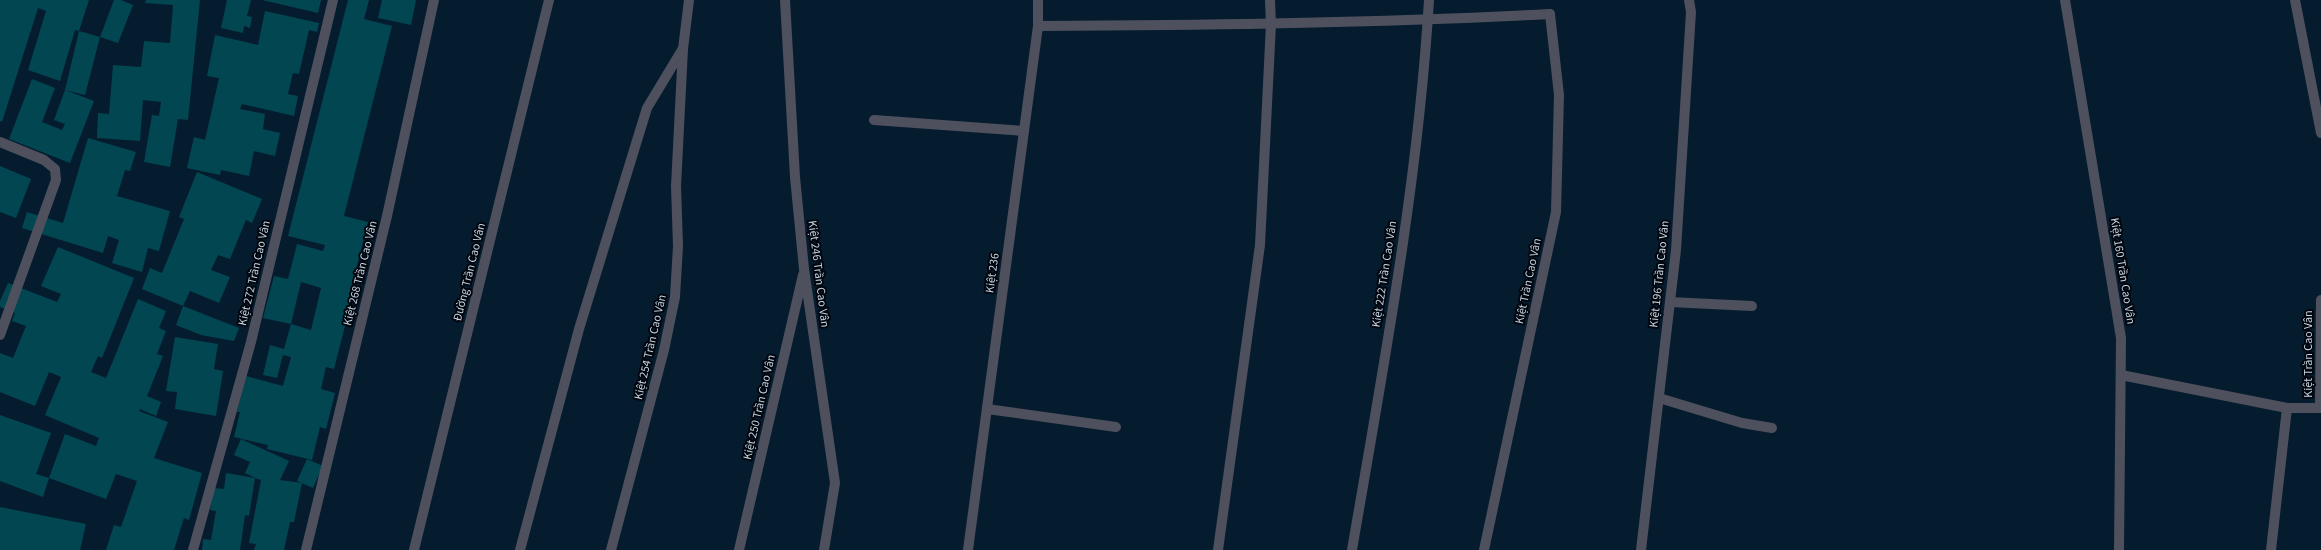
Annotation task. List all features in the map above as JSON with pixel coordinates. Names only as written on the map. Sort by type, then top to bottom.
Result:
[{"type":"street","name":"Kiệt 272 Trần Cao Vân","points":[[193,550],[251,342],[333,0]]},
{"type":"street","name":"Kiệt 268 Trần Cao Vân","points":[[306,550],[387,216],[434,0]]},
{"type":"street","name":"Đường Trần Cao Vân","points":[[414,550],[549,0]]},
{"type":"street","name":"Kiệt 254 Trần Cao Vân","points":[[611,550],[664,350],[675,297],[678,246],[676,186],[683,49],[689,0]]},
{"type":"street","name":"Kiệt 246 Trần Cao Vân","points":[[785,0],[795,176],[804,269],[835,483],[824,550]]},
{"type":"street","name":"Kiệt 236","points":[[968,550],[1038,26],[1038,0]]},
{"type":"street","points":[[1218,550],[1260,244],[1272,24],[1270,0]]},
{"type":"street","name":"Kiệt 222 Trần Cao Vân","points":[[1352,550],[1384,364],[1413,169],[1429,0]]},
{"type":"street","name":"Kiệt 196 Trần Cao Vân","points":[[1642,550],[1676,250],[1691,12],[1689,0]]},
{"type":"street","name":"Kiệt 160 Trần Cao Vân","points":[[2065,0],[2121,338],[2119,550]]},
{"type":"street","points":[[2295,0],[2321,133]]},
{"type":"street","name":"Kiệt Trần Cao Vân","points":[[1428,20],[1550,14],[1559,95],[1556,212],[1484,550]]},
{"type":"street","points":[[1038,26],[1272,24],[1428,20]]},
{"type":"street","points":[[520,550],[579,329],[647,108],[683,49]]},
{"type":"street","points":[[874,120],[1024,131]]},
{"type":"street","points":[[0,142],[44,160],[55,169],[56,180],[0,335]]},
{"type":"street","name":"Kiệt 250 Trần Cao Vân","points":[[739,550],[804,269]]},
{"type":"street","name":"Kiệt Trần Cao Vân","points":[[2321,300],[2321,408]]},
{"type":"street","points":[[1670,302],[1752,306]]},
{"type":"street","points":[[2121,375],[2288,408],[2321,408]]},
{"type":"street","points":[[1659,398],[1742,422],[1772,428]]},
{"type":"street","points":[[2271,550],[2288,408]]},
{"type":"street","points":[[987,409],[1116,427]]},
{"type":"building","points":[[0,0],[89,0],[79,31],[75,30],[60,81],[28,70],[46,11],[38,8],[2,122],[0,121]]},
{"type":"building","points":[[114,0],[121,0],[133,5],[118,43],[100,37]]},
{"type":"building","points":[[146,0],[200,0],[188,120],[178,119],[170,167],[144,162],[152,115],[159,116],[161,102],[143,100],[140,141],[97,138],[98,113],[109,114],[113,65],[141,67],[144,41],[170,43],[173,5],[145,3]]},
{"type":"building","points":[[227,0],[251,0],[247,16],[252,17],[250,28],[244,26],[243,33],[221,28]]},
{"type":"building","points":[[262,0],[321,0],[318,13]]},
{"type":"building","points":[[348,0],[369,0],[364,19],[392,26],[344,216],[368,222],[348,301],[351,302],[334,369],[326,367],[321,389],[335,393],[326,429],[320,427],[312,460],[267,449],[268,445],[234,437],[240,412],[237,412],[246,376],[283,386],[291,357],[283,355],[277,378],[263,375],[270,345],[284,349],[291,324],[263,318],[274,276],[288,279],[297,244],[323,251],[325,245],[288,236]],"holes":[[[301,282],[321,288],[311,330],[291,324]]]},
{"type":"building","points":[[382,0],[416,0],[411,25],[378,18]]},
{"type":"building","points":[[265,11],[319,23],[317,32],[309,30],[299,74],[293,73],[288,94],[298,96],[294,116],[242,104],[240,109],[265,114],[263,129],[280,133],[275,156],[254,151],[249,176],[221,170],[220,175],[187,168],[194,137],[205,140],[219,78],[207,76],[215,35],[258,45]]},
{"type":"building","points":[[79,31],[100,37],[85,95],[65,90]]},
{"type":"building","points":[[32,79],[55,88],[42,122],[62,130],[65,124],[54,120],[65,90],[94,101],[70,163],[9,139]]},
{"type":"building","points":[[88,138],[136,152],[130,171],[125,170],[117,196],[170,211],[159,251],[148,248],[142,272],[112,263],[119,240],[108,236],[103,253],[22,228],[27,212],[63,223]]},
{"type":"building","points":[[0,166],[31,179],[16,218],[0,212]]},
{"type":"building","points":[[197,172],[262,199],[252,223],[246,220],[230,259],[218,255],[211,270],[230,277],[219,303],[190,291],[183,306],[142,289],[150,268],[162,273],[184,219],[179,217]]},
{"type":"building","points":[[58,247],[134,278],[102,358],[98,356],[91,372],[106,378],[138,299],[166,311],[159,328],[166,331],[157,354],[163,356],[147,396],[161,402],[156,416],[140,409],[139,411],[168,422],[154,458],[202,473],[189,520],[184,518],[174,550],[106,550],[114,525],[121,527],[137,481],[116,474],[106,499],[49,478],[65,434],[96,446],[99,438],[45,415],[61,377],[49,372],[35,406],[0,392],[0,353],[13,358],[26,326],[12,321],[15,313],[0,307],[0,301],[8,283],[57,302],[61,294],[41,286]]},
{"type":"building","points":[[183,306],[239,328],[234,341],[201,335],[176,325]]},
{"type":"building","points":[[175,337],[218,344],[214,369],[223,371],[216,416],[175,409],[177,392],[166,391]]},
{"type":"building","points":[[0,415],[51,433],[36,474],[49,478],[43,497],[0,481]]},
{"type":"building","points":[[241,439],[289,461],[280,480],[302,483],[294,522],[290,522],[284,550],[254,550],[256,544],[249,543],[261,480],[245,473],[250,462],[234,455]]},
{"type":"building","points":[[307,459],[323,466],[313,488],[297,481]]},
{"type":"building","points":[[226,473],[255,478],[249,516],[245,515],[240,550],[202,550],[203,539],[211,540],[216,511],[210,510],[214,488],[224,489]]},
{"type":"building","points":[[0,507],[86,524],[80,550],[0,550]]}]
